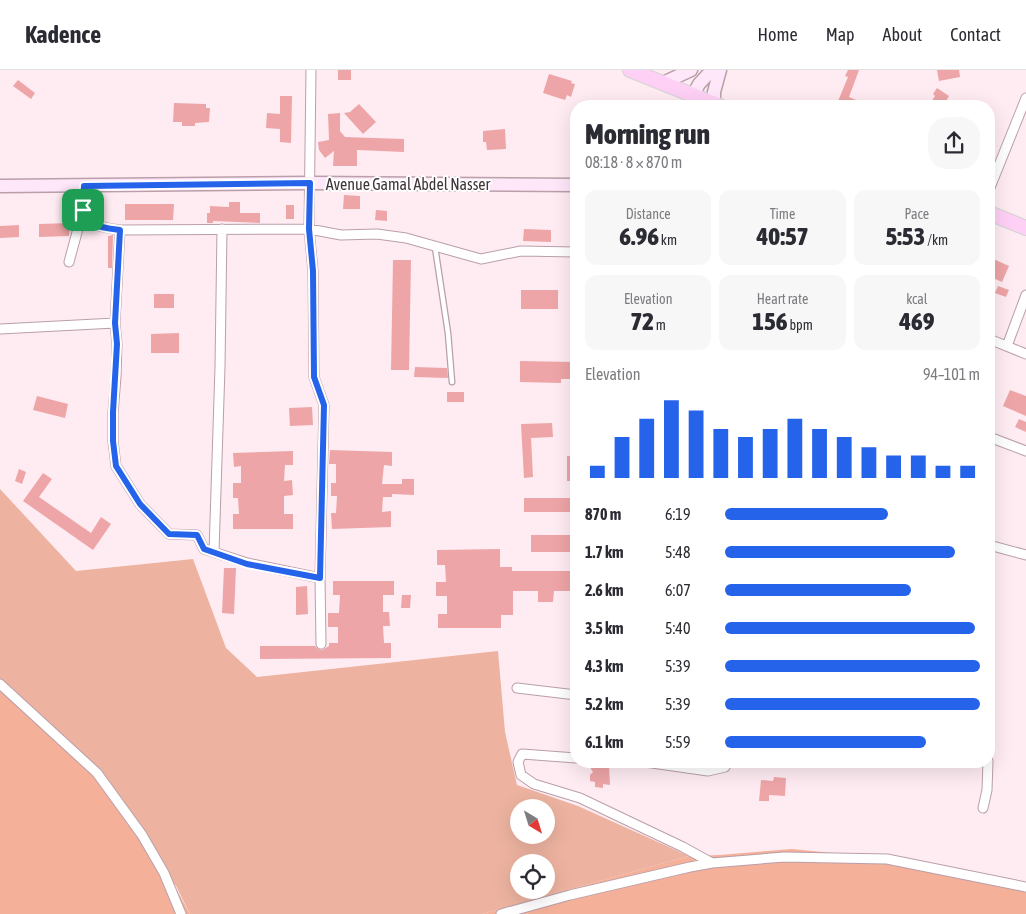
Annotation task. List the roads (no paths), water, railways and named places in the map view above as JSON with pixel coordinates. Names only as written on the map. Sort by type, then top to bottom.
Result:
[{"type":"main road","points":[[630,70],[705,100]]},
{"type":"main road","points":[[995,215],[1026,228]]},
{"type":"street","points":[[311,70],[309,229],[313,271],[314,377],[324,405],[320,578],[321,644]]},
{"type":"street","points":[[664,83],[692,70]]},
{"type":"street","points":[[693,95],[699,84],[712,70]]},
{"type":"street","points":[[716,100],[714,92],[720,70]]},
{"type":"street","points":[[995,175],[1026,98]]},
{"type":"street","name":"Avenue Gamal Abdel Nasser","points":[[0,186],[310,183],[570,185]]},
{"type":"street","points":[[69,262],[83,210],[84,186]]},
{"type":"street","points":[[83,210],[91,222],[97,226],[120,230],[309,229],[341,235],[377,234],[406,238],[481,259],[521,251],[570,252]]},
{"type":"street","points":[[214,552],[222,229]]},
{"type":"street","points":[[120,230],[115,323],[117,344],[113,441],[116,466],[140,504],[169,534],[197,535],[204,549],[247,564],[320,578]]},
{"type":"street","points":[[1007,346],[1026,295]]},
{"type":"street","points":[[0,329],[115,323]]},
{"type":"street","points":[[995,341],[1026,354]]},
{"type":"street","points":[[995,439],[1026,451]]},
{"type":"street","points":[[995,547],[1026,555]]},
{"type":"street","points":[[0,684],[97,773],[142,835],[164,874],[181,914]]},
{"type":"street","points":[[516,688],[570,694]]},
{"type":"street","points":[[570,758],[522,754],[518,762],[521,775],[534,784],[580,798],[683,847],[712,863]]},
{"type":"street","points":[[687,768],[708,771],[721,768]]},
{"type":"street","points":[[983,808],[987,790],[988,768]]},
{"type":"street","points":[[501,914],[570,895],[712,863],[784,857],[887,859],[1026,887]]},
{"type":"lane","points":[[435,246],[448,333],[452,382]]}]
